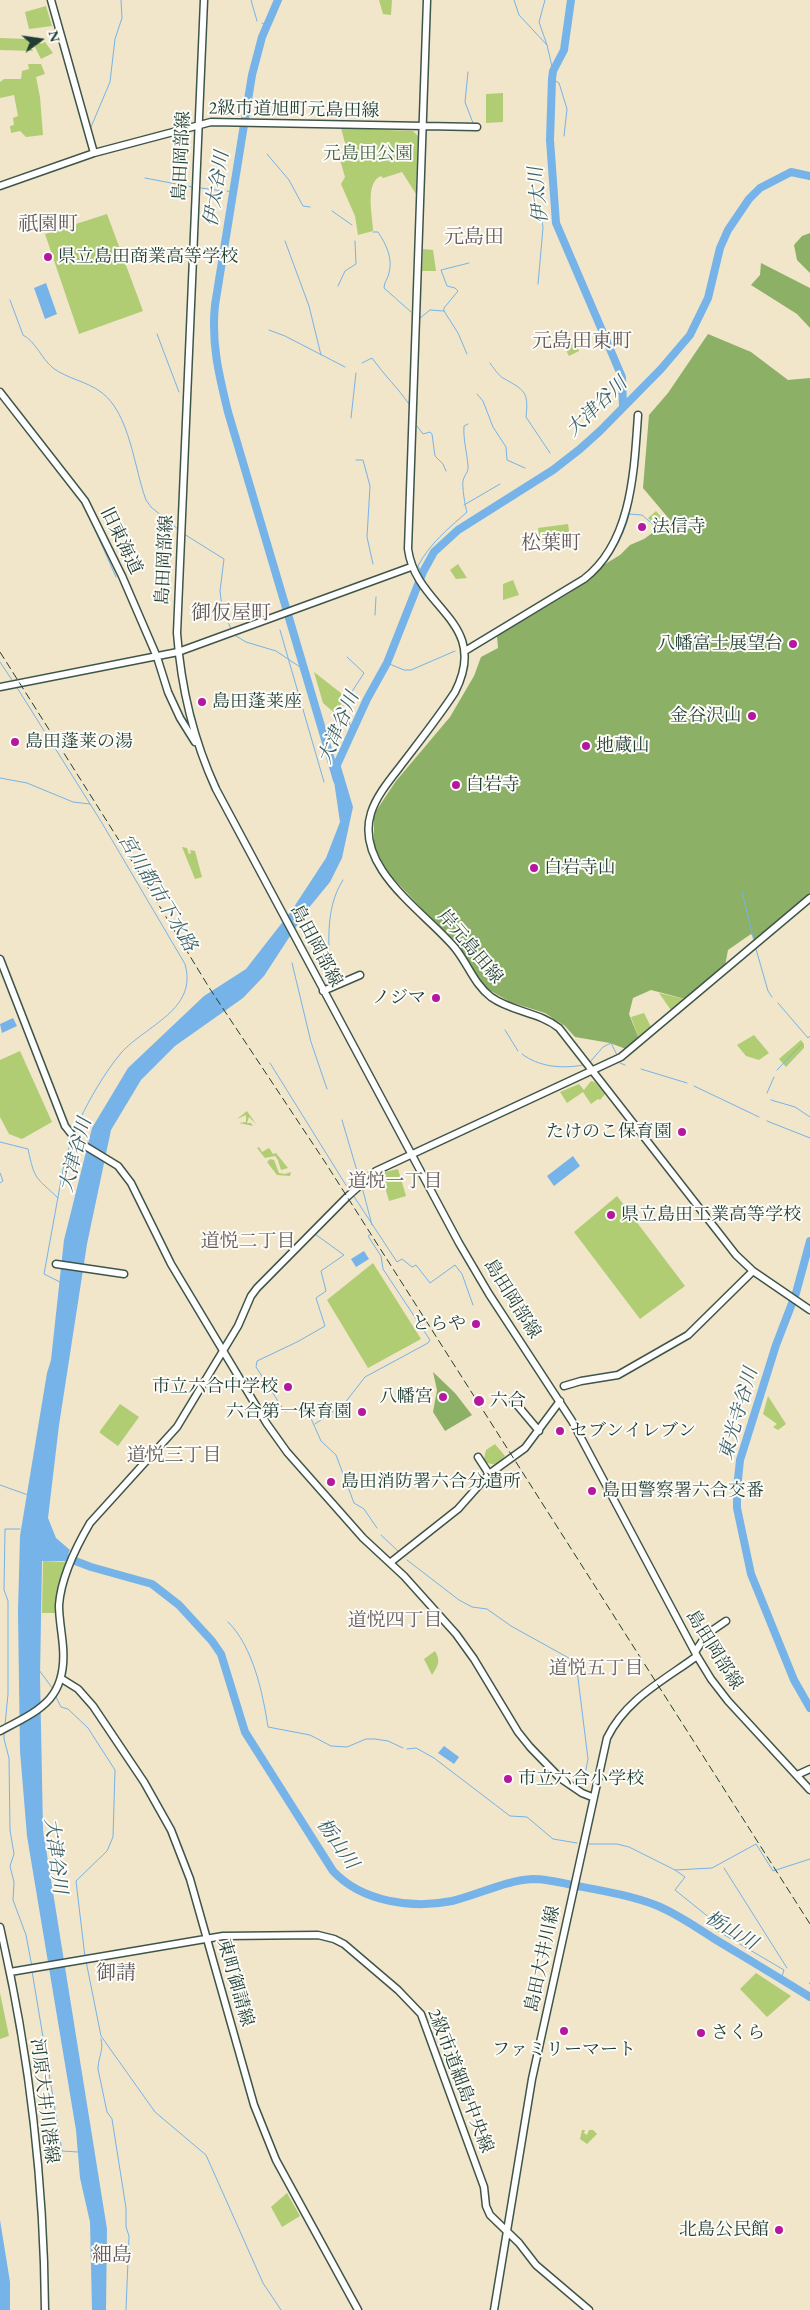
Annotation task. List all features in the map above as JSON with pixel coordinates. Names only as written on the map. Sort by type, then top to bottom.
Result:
[{"type":"street","points":[[51,0],[94,153]]},
{"type":"street","name":"島田岡部線","points":[[204,0],[177,623],[178,652],[189,716],[198,747],[216,789],[411,1155],[488,1294],[560,1401],[582,1438],[696,1654],[728,1701],[810,1790]]},
{"type":"street","name":"岸元島田線","points":[[427,0],[408,538],[411,567],[415,576],[456,626],[465,651],[464,670],[455,692],[385,788],[373,808],[369,831],[374,856],[387,878],[457,950],[485,992],[501,1003],[550,1021],[569,1039],[715,1231],[736,1255],[753,1271],[810,1310]]},
{"type":"street","name":"2級市道旭町元島田線","points":[[0,186],[94,153],[199,123],[477,127]]},
{"type":"street","name":"旧東海道","points":[[0,392],[85,501],[122,576],[157,657],[176,710],[198,747]]},
{"type":"street","points":[[465,651],[584,580],[594,572],[611,551],[621,525],[634,468],[638,415]]},
{"type":"street","points":[[0,687],[178,652],[411,567]]},
{"type":"street","points":[[0,1731],[40,1709],[50,1700],[62,1679],[61,1593],[76,1549],[90,1523],[177,1427],[224,1351],[257,1288],[351,1192],[380,1169],[594,1072],[632,1050],[810,898]]},
{"type":"street","points":[[0,959],[65,1126],[77,1141],[109,1160],[123,1172],[131,1183],[171,1264],[267,1424],[287,1452],[363,1538],[391,1562],[456,1634],[474,1659],[518,1732],[530,1747],[560,1778],[592,1798]]},
{"type":"street","points":[[323,991],[360,975]]},
{"type":"street","points":[[56,1264],[124,1274]]},
{"type":"street","points":[[564,1386],[618,1375],[688,1335],[753,1271]]},
{"type":"street","points":[[513,1400],[539,1431]]},
{"type":"street","points":[[391,1562],[458,1509],[489,1474],[520,1452],[539,1431],[560,1401]]},
{"type":"street","points":[[478,1457],[489,1474]]},
{"type":"street","name":"島田大井川線","points":[[494,2310],[532,2079],[592,1798],[607,1738],[619,1716],[630,1704],[696,1654],[707,1634],[726,1621]]},
{"type":"street","name":"東町御請線","points":[[62,1679],[78,1690],[93,1706],[144,1782],[171,1830],[190,1879],[254,2105],[264,2134],[276,2160],[358,2310]]},
{"type":"street","points":[[797,1775],[810,1769]]},
{"type":"street","name":"河原大井川港線","points":[[0,1927],[23,2049],[38,2166],[45,2310]]},
{"type":"street","name":"2級市道細島中央線","points":[[10,1972],[223,1936],[303,1935],[334,1939],[356,1952],[422,2014],[484,2187],[486,2206],[490,2215],[519,2243],[536,2265],[589,2310]]},
{"type":"green space","points":[[379,0],[392,0],[391,15],[383,14]]},
{"type":"green space","points":[[46,6],[52,26],[29,29],[25,12]]},
{"type":"green space","points":[[38,37],[41,44],[45,42],[53,53],[41,59],[32,41]]},
{"type":"green space","points":[[0,38],[27,39],[33,51],[0,50]]},
{"type":"green space","points":[[28,64],[41,64],[45,74],[36,77],[40,97],[43,135],[26,137],[20,131],[11,133],[10,126],[14,125],[13,118],[18,116],[14,95],[0,98],[0,82],[4,79],[21,79],[22,71],[29,69]]},
{"type":"green space","points":[[503,93],[503,122],[486,123],[486,94]]},
{"type":"green space","name":"元島田公園","points":[[341,128],[413,131],[418,136],[416,194],[402,172],[383,178],[381,176],[373,185],[371,193],[373,231],[358,235],[355,216],[341,184],[345,177],[340,160],[345,143]]},
{"type":"green space","points":[[107,214],[143,311],[79,334],[45,234]]},
{"type":"green space","points":[[810,233],[810,273],[797,260],[794,245],[802,236]]},
{"type":"green space","points":[[423,249],[433,250],[436,271],[422,271]]},
{"type":"green space","points":[[761,263],[810,288],[810,328],[797,314],[751,285],[760,275]]},
{"type":"green space","points":[[708,334],[751,352],[788,380],[810,378],[810,896],[756,942],[751,934],[728,950],[725,966],[689,1000],[651,990],[633,998],[629,1014],[639,1039],[626,1049],[610,1043],[575,1037],[565,1026],[545,1013],[510,1002],[484,987],[447,935],[388,873],[374,846],[374,814],[396,781],[450,717],[474,676],[481,657],[498,648],[497,636],[571,592],[602,566],[620,555],[630,545],[644,539],[670,520],[643,488],[649,415],[668,393]]},
{"type":"green space","points":[[574,339],[579,351],[569,356],[563,344]]},
{"type":"green space","points":[[656,511],[664,520],[656,527],[648,518]]},
{"type":"green space","points":[[568,524],[570,537],[540,542],[538,528]]},
{"type":"green space","points":[[458,564],[467,578],[456,579],[450,570]]},
{"type":"green space","points":[[513,580],[519,595],[503,600],[503,584]]},
{"type":"green space","points":[[314,672],[346,697],[340,706],[339,717],[323,703]]},
{"type":"green space","points":[[182,847],[187,848],[189,854],[191,853],[190,850],[195,851],[202,877],[195,879]]},
{"type":"green space","points":[[659,993],[689,1000],[673,1013]]},
{"type":"green space","points":[[644,1013],[652,1029],[639,1039],[631,1017]]},
{"type":"green space","points":[[754,1035],[769,1053],[759,1060],[746,1056],[737,1045]]},
{"type":"green space","points":[[801,1040],[804,1048],[786,1067],[779,1059]]},
{"type":"green space","points":[[20,1051],[52,1122],[22,1139],[9,1134],[0,1117],[0,1060]]},
{"type":"green space","points":[[591,1081],[595,1082],[605,1094],[600,1100],[598,1099],[591,1104],[583,1092],[567,1103],[560,1092],[579,1084],[584,1090]]},
{"type":"green space","points":[[247,1111],[256,1124],[249,1117],[247,1123],[251,1123],[253,1126],[239,1123],[246,1122],[246,1115],[237,1119]]},
{"type":"green space","points":[[259,1147],[262,1152],[269,1148],[273,1154],[276,1153],[288,1168],[281,1170],[275,1156],[265,1158],[257,1148]]},
{"type":"green space","points":[[270,1159],[274,1160],[279,1173],[291,1172],[290,1176],[277,1175],[267,1162]]},
{"type":"green space","points":[[398,1169],[406,1196],[389,1201],[381,1173]]},
{"type":"green space","points":[[617,1196],[685,1286],[640,1319],[574,1232]]},
{"type":"green space","points":[[373,1263],[421,1339],[368,1368],[327,1300]]},
{"type":"green space","points":[[433,1372],[455,1393],[472,1415],[445,1431],[433,1412],[437,1390]]},
{"type":"green space","points":[[768,1396],[786,1424],[778,1430],[773,1427],[777,1424],[763,1414]]},
{"type":"green space","points":[[120,1404],[139,1417],[118,1446],[100,1433],[100,1431]]},
{"type":"green space","points":[[495,1444],[505,1456],[496,1465],[487,1463],[484,1459],[486,1450]]},
{"type":"green space","points":[[43,1561],[67,1562],[56,1613],[42,1613]]},
{"type":"green space","points":[[435,1651],[438,1663],[432,1675],[424,1659]]},
{"type":"green space","points":[[756,1973],[791,1996],[767,2017],[740,1989]]},
{"type":"green space","points":[[0,1993],[9,2036],[0,2039]]},
{"type":"green space","points":[[582,2130],[585,2130],[584,2133],[587,2135],[589,2130],[593,2130],[597,2134],[587,2144],[580,2139]]},
{"type":"green space","points":[[287,2193],[300,2216],[282,2227],[271,2207]]},
{"type":"water","points":[[46,283],[57,314],[45,319],[34,288]]},
{"type":"water","points":[[339,760],[353,807],[342,858],[330,882],[307,910],[264,976],[243,998],[175,1046],[141,1080],[111,1130],[87,1244],[59,1425],[48,1518],[56,1538],[70,1550],[65,1561],[42,1561],[40,1676],[43,1830],[107,2229],[106,2310],[92,2310],[90,2222],[80,2178],[76,2130],[27,1836],[20,1751],[18,1612],[20,1536],[47,1373],[51,1360],[64,1240],[92,1128],[128,1068],[204,996],[246,969],[292,910],[326,858],[340,822],[334,781],[334,771]]},
{"type":"water","points":[[13,1018],[17,1026],[2,1033],[0,1024]]},
{"type":"water","points":[[573,1156],[580,1166],[554,1186],[547,1176]]},
{"type":"water","points":[[364,1251],[369,1259],[356,1267],[351,1259]]},
{"type":"water","points":[[444,1746],[459,1757],[454,1764],[438,1753]]},
{"type":"water","points":[[0,2220],[10,2282],[10,2310],[0,2310]]},
{"type":"waterway","points":[[91,127],[110,82],[115,39],[122,18],[121,0]]},
{"type":"waterway","points":[[251,0],[257,21]]},
{"type":"waterway","points":[[278,0],[262,37],[252,75],[215,305],[214,333],[219,372],[228,412],[337,780]]},
{"type":"waterway","points":[[514,0],[519,15],[547,45],[553,71]]},
{"type":"waterway","points":[[545,0],[539,22],[547,45]]},
{"type":"waterway","name":"伊太川","points":[[571,0],[564,50],[553,71],[552,79],[550,140],[556,223],[622,377],[623,407]]},
{"type":"waterway","name":"伊太谷川","points":[[262,23],[267,25]]},
{"type":"waterway","points":[[468,72],[465,102],[473,123]]},
{"type":"waterway","points":[[552,79],[559,83],[567,109],[564,136]]},
{"type":"waterway","points":[[267,154],[289,180],[303,206],[310,207]]},
{"type":"waterway","name":"大津谷川","points":[[335,769],[367,699],[387,663],[423,572],[434,552],[458,530],[553,470],[600,431],[661,369],[690,335],[708,298],[720,248],[728,230],[749,199],[760,188],[791,172],[810,176]]},
{"type":"waterway","points":[[145,178],[192,187]]},
{"type":"waterway","points":[[201,188],[223,191]]},
{"type":"waterway","name":"伊太谷川","points":[[227,191],[232,192]]},
{"type":"waterway","points":[[332,211],[352,225]]},
{"type":"waterway","points":[[538,284],[543,228],[541,211]]},
{"type":"waterway","points":[[373,232],[378,232],[386,246],[390,262],[384,288],[411,312]]},
{"type":"waterway","points":[[285,241],[309,306],[321,355]]},
{"type":"waterway","points":[[338,286],[345,271],[356,264],[355,241]]},
{"type":"waterway","points":[[444,311],[444,308],[458,291],[447,286],[441,270],[469,263]]},
{"type":"waterway","points":[[10,300],[23,335],[28,338],[49,364],[59,372],[95,388],[111,401],[125,427],[146,500],[151,507],[179,530]]},
{"type":"waterway","points":[[420,318],[430,310],[444,311],[458,333],[467,354]]},
{"type":"waterway","points":[[269,330],[285,336],[345,367]]},
{"type":"waterway","points":[[157,334],[179,392]]},
{"type":"waterway","points":[[362,363],[372,358],[409,404]]},
{"type":"waterway","points":[[490,363],[501,377],[524,392],[527,402],[526,417],[550,453]]},
{"type":"waterway","points":[[351,418],[356,373]]},
{"type":"waterway","points":[[477,394],[483,401],[493,427],[506,447],[507,460],[525,468]]},
{"type":"waterway","points":[[422,574],[418,566],[428,550],[467,512],[463,484],[468,468],[464,426],[468,424]]},
{"type":"waterway","points":[[417,426],[423,434],[430,432],[432,434],[435,456],[443,464],[446,471]]},
{"type":"waterway","points":[[356,460],[363,460],[370,486],[367,537],[373,564]]},
{"type":"waterway","points":[[464,505],[500,484]]},
{"type":"waterway","points":[[591,575],[603,565],[615,549],[629,514],[642,515],[656,527]]},
{"type":"waterway","points":[[92,523],[116,577]]},
{"type":"waterway","points":[[184,534],[224,559],[220,591],[222,607],[231,629]]},
{"type":"waterway","points":[[375,615],[376,597]]},
{"type":"waterway","points":[[280,630],[324,782]]},
{"type":"waterway","points":[[236,636],[246,642],[276,651],[303,669]]},
{"type":"waterway","points":[[387,663],[404,670],[411,670],[455,651]]},
{"type":"waterway","points":[[347,657],[364,673],[342,707],[353,731]]},
{"type":"waterway","points":[[0,662],[14,683]]},
{"type":"waterway","name":"宮川都市下水路","points":[[16,686],[102,823],[185,964],[187,980],[184,993],[177,1005],[121,1053],[95,1091],[74,1132]]},
{"type":"waterway","points":[[0,778],[27,783],[73,802],[90,804]]},
{"type":"waterway","points":[[330,985],[330,917],[337,892],[343,880]]},
{"type":"waterway","points":[[742,892],[754,941]]},
{"type":"waterway","points":[[756,949],[768,991],[772,997]]},
{"type":"waterway","points":[[292,963],[311,1042],[327,1089]]},
{"type":"waterway","points":[[778,1003],[808,1038],[810,1036]]},
{"type":"waterway","points":[[505,1030],[518,1051]]},
{"type":"waterway","points":[[590,1062],[603,1047],[611,1043],[617,1055]]},
{"type":"waterway","points":[[777,1070],[802,1044]]},
{"type":"waterway","points":[[522,1054],[536,1062],[551,1066],[583,1065]]},
{"type":"waterway","points":[[270,1063],[349,1190]]},
{"type":"waterway","points":[[620,1063],[625,1065]]},
{"type":"waterway","points":[[641,1069],[687,1083]]},
{"type":"waterway","points":[[767,1093],[774,1077]]},
{"type":"waterway","points":[[694,1086],[759,1117]]},
{"type":"waterway","points":[[771,1100],[795,1107],[810,1117]]},
{"type":"waterway","points":[[342,1120],[360,1181]]},
{"type":"waterway","points":[[767,1121],[810,1138]]},
{"type":"waterway","points":[[62,1283],[44,1274],[64,1164],[72,1138]]},
{"type":"waterway","points":[[0,1142],[28,1149],[32,1167],[37,1177],[58,1198]]},
{"type":"waterway","points":[[0,1173],[3,1181],[0,1183]]},
{"type":"waterway","points":[[362,1187],[372,1225]]},
{"type":"waterway","points":[[353,1195],[397,1262],[402,1259],[412,1267],[416,1265],[430,1283],[455,1265],[462,1274],[473,1305]]},
{"type":"waterway","points":[[315,1234],[344,1255],[321,1271],[326,1291],[316,1298],[325,1326],[257,1361],[256,1367],[285,1412],[305,1405],[321,1441],[336,1455],[354,1503],[364,1509],[377,1528]]},
{"type":"waterway","points":[[315,1424],[344,1404],[365,1377],[428,1343],[430,1340],[383,1269],[381,1256],[368,1236],[370,1235]]},
{"type":"waterway","name":"東光寺谷川","points":[[810,1241],[796,1293],[776,1345],[740,1460],[737,1489],[737,1508],[751,1574],[794,1680],[810,1708]]},
{"type":"waterway","points":[[0,1485],[28,1495]]},
{"type":"waterway","points":[[5,1725],[8,1694],[8,1601],[4,1590],[5,1529],[20,1529]]},
{"type":"waterway","points":[[381,1535],[398,1551]]},
{"type":"waterway","name":"栃山川","points":[[57,1554],[91,1567],[152,1584],[179,1605],[212,1641],[221,1654],[245,1732],[333,1871],[358,1890],[388,1901],[421,1904],[437,1903],[452,1901],[513,1882],[533,1879],[555,1881],[618,1894],[648,1902],[672,1913],[810,1997]]},
{"type":"waterway","points":[[407,1560],[459,1600],[472,1607],[487,1609],[511,1626],[576,1662],[588,1759],[583,1785]]},
{"type":"waterway","points":[[228,1622],[244,1644],[256,1671],[268,1727],[310,1735],[331,1746],[347,1747],[366,1739],[375,1739],[388,1741],[403,1748]]},
{"type":"waterway","points":[[39,1670],[53,1689]]},
{"type":"waterway","points":[[55,1695],[61,1707],[68,1709],[88,1728],[115,1770],[113,1837],[107,1851],[76,1881],[85,1957]]},
{"type":"waterway","points":[[4,1731],[9,1758],[10,1830],[14,1854],[10,1866],[14,1882],[13,1900],[26,1935],[32,1967]]},
{"type":"waterway","points":[[407,1749],[416,1748],[434,1758],[510,1816],[527,1817],[553,1839],[577,1843]]},
{"type":"waterway","points":[[589,1844],[617,1844],[629,1847],[675,1870],[712,1868],[756,1844],[773,1871],[810,1859]]},
{"type":"waterway","points":[[724,1868],[787,1968]]},
{"type":"waterway","points":[[675,1870],[685,1877],[675,1890],[716,1923]]},
{"type":"waterway","points":[[716,1930],[784,1970],[781,1979]]},
{"type":"waterway","points":[[86,1961],[101,2036],[155,2112],[206,2155],[263,2283],[281,2310]]},
{"type":"waterway","points":[[32,1971],[62,2151],[78,2152]]},
{"type":"waterway","points":[[101,2039],[102,2047],[98,2069],[107,2112],[112,2119],[126,2208],[126,2227],[129,2236],[126,2310]]},
{"type":"railway","points":[[0,652],[210,989],[325,1162],[810,1924]]},
{"type":"place","name":"県立島田商業高等学校","points":[[48,257]]},
{"type":"place","name":"法信寺","points":[[642,527]]},
{"type":"place","name":"八幡富士展望台","points":[[793,644]]},
{"type":"place","name":"島田蓬莱座","points":[[202,702]]},
{"type":"place","name":"金谷沢山","points":[[752,716]]},
{"type":"place","name":"島田蓬莱の湯","points":[[15,742]]},
{"type":"place","name":"地蔵山","points":[[586,746]]},
{"type":"place","name":"白岩寺","points":[[456,785]]},
{"type":"place","name":"白岩寺山","points":[[534,868]]},
{"type":"place","name":"ノジマ","points":[[436,998]]},
{"type":"place","name":"たけのこ保育園","points":[[682,1132]]},
{"type":"place","name":"県立島田工業高等学校","points":[[611,1215]]},
{"type":"place","name":"とらや","points":[[476,1324]]},
{"type":"place","name":"市立六合中学校","points":[[288,1387]]},
{"type":"place","name":"八幡宮","points":[[443,1397]]},
{"type":"place","name":"六合","points":[[479,1401]]},
{"type":"place","name":"六合第一保育園","points":[[362,1412]]},
{"type":"place","name":"セブンイレブン","points":[[560,1431]]},
{"type":"place","name":"島田消防署六合分遣所","points":[[331,1482]]},
{"type":"place","name":"島田警察署六合交番","points":[[592,1491]]},
{"type":"place","name":"市立六合小学校","points":[[508,1779]]},
{"type":"place","name":"ファミリーマート","points":[[564,2031]]},
{"type":"place","name":"さくら","points":[[701,2033]]},
{"type":"place","name":"北島公民館","points":[[779,2230]]},
{"type":"district","name":"祇園町","points":[[48,225]]},
{"type":"district","name":"元島田","points":[[474,238]]},
{"type":"district","name":"元島田東町","points":[[582,342]]},
{"type":"district","name":"松葉町","points":[[551,544]]},
{"type":"district","name":"御仮屋町","points":[[231,614]]},
{"type":"district","name":"道悦一丁目","points":[[395,1182]]},
{"type":"district","name":"道悦二丁目","points":[[248,1242]]},
{"type":"district","name":"道悦三丁目","points":[[174,1456]]},
{"type":"district","name":"道悦四丁目","points":[[395,1621]]},
{"type":"district","name":"道悦五丁目","points":[[596,1669]]},
{"type":"district","name":"御請","points":[[116,1974]]},
{"type":"district","name":"細島","points":[[112,2256]]}]
